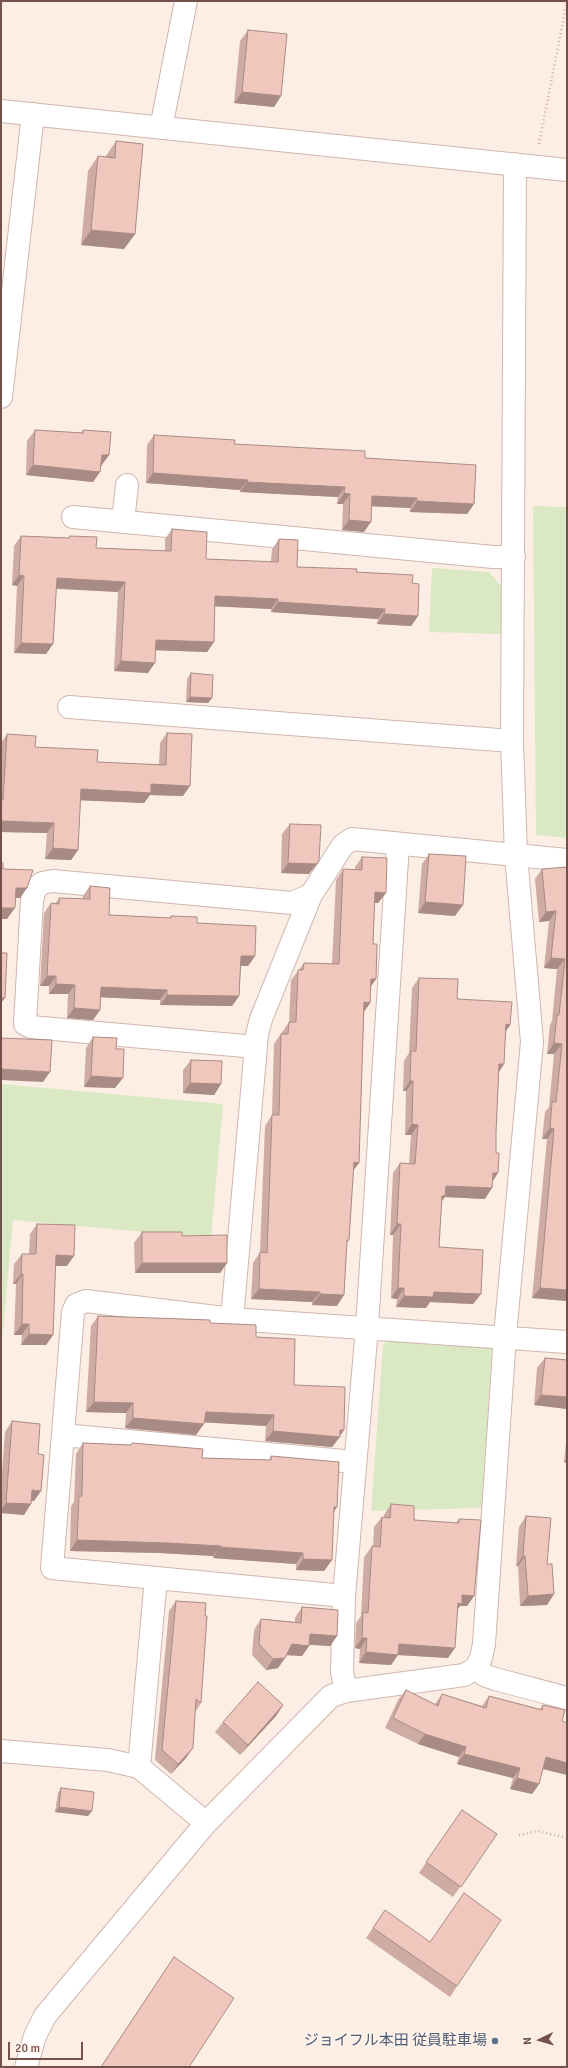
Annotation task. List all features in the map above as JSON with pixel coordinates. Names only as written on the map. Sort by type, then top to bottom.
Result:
[{"type":"street","points":[[162,128],[186,1]]},
{"type":"street","points":[[1,111],[567,170]]},
{"type":"street","points":[[1,397],[33,114]]},
{"type":"street","points":[[26,2067],[35,2036],[45,2016],[206,1823],[331,1696],[346,1691],[458,1676],[476,1668],[481,1658],[484,1644],[505,1336],[532,1042],[516,855],[512,741],[515,164]]},
{"type":"street","points":[[123,522],[127,485]]},
{"type":"street","points":[[73,517],[493,557],[514,557]]},
{"type":"street","points":[[69,707],[512,741]]},
{"type":"street","points":[[232,1319],[256,1047],[261,1018],[311,895],[343,846],[352,839],[567,860]]},
{"type":"street","points":[[346,1691],[342,1672],[344,1596],[367,1327],[398,844]]},
{"type":"street","points":[[256,1047],[31,1027],[26,1024],[32,900],[35,889],[42,883],[53,881],[292,903],[311,895]]},
{"type":"street","points":[[344,1596],[52,1568],[73,1312],[76,1305],[86,1301],[232,1319],[505,1336],[567,1342]]},
{"type":"street","points":[[63,1435],[355,1462]]},
{"type":"street","points":[[139,1767],[156,1578]]},
{"type":"street","points":[[476,1668],[484,1675],[495,1679],[567,1698]]},
{"type":"street","points":[[1,1751],[108,1760],[139,1767],[206,1823]]},
{"type":"path","points":[[541,148],[538,142],[567,1]]},
{"type":"path","points":[[519,1835],[538,1831],[567,1838]]},
{"type":"green space","points":[[533,506],[567,507],[567,838],[536,835]]},
{"type":"green space","points":[[432,568],[489,572],[502,587],[501,634],[429,632]]},
{"type":"green space","points":[[1,1084],[223,1104],[211,1238],[13,1220],[1,1353]]},
{"type":"green space","points":[[390,1337],[492,1344],[482,1508],[371,1511],[383,1345]]},
{"type":"building","points":[[248,30],[287,34],[281,96],[242,92]]},
{"type":"building","points":[[116,141],[143,144],[135,234],[91,230],[98,156],[115,158]]},
{"type":"building","points":[[35,430],[83,433],[83,430],[111,432],[109,455],[102,455],[100,472],[33,465]]},
{"type":"building","points":[[154,435],[235,440],[234,444],[365,451],[365,458],[476,465],[474,504],[417,501],[417,498],[372,496],[371,522],[349,520],[350,494],[344,493],[345,487],[247,482],[248,480],[153,473]]},
{"type":"building","points":[[172,529],[207,532],[206,559],[278,562],[279,539],[298,540],[297,567],[357,569],[356,572],[413,575],[412,583],[419,584],[418,616],[384,614],[385,609],[278,602],[278,599],[215,596],[214,642],[156,640],[155,663],[121,661],[125,582],[57,578],[53,644],[21,643],[24,576],[19,575],[21,536],[69,538],[70,536],[97,537],[96,548],[171,551]]},
{"type":"building","points":[[191,673],[213,675],[212,698],[190,697]]},
{"type":"building","points":[[167,733],[192,734],[190,786],[151,784],[151,793],[81,789],[78,850],[53,848],[54,823],[1,821],[1,800],[3,800],[7,734],[36,736],[35,747],[98,750],[97,762],[166,765]]},
{"type":"building","points":[[290,824],[321,825],[319,860],[317,864],[288,863]]},
{"type":"building","points":[[429,854],[466,856],[463,905],[425,902]]},
{"type":"building","points":[[362,857],[387,858],[386,893],[375,892],[373,944],[377,944],[376,979],[371,979],[370,1003],[364,1002],[359,1163],[354,1162],[344,1295],[320,1294],[320,1292],[259,1289],[260,1252],[267,1253],[272,1115],[279,1115],[281,1034],[288,1034],[289,1022],[296,1022],[298,970],[303,970],[304,963],[339,964],[343,869],[362,870]]},
{"type":"building","points":[[1,862],[3,863],[3,869],[33,870],[27,888],[16,888],[15,908],[2,908],[1,929]]},
{"type":"building","points":[[567,867],[567,1290],[540,1288],[554,1129],[550,1128],[552,1102],[556,1102],[562,1044],[554,1043],[557,1015],[559,1015],[565,959],[551,958],[556,911],[546,912],[542,869]]},
{"type":"building","points":[[90,886],[110,888],[109,915],[171,918],[171,916],[197,917],[197,923],[256,926],[255,956],[241,956],[239,996],[167,995],[167,990],[101,987],[100,1010],[74,1008],[75,985],[56,984],[56,976],[47,976],[51,903],[59,904],[59,898],[90,899]]},
{"type":"building","points":[[1,953],[7,953],[5,998],[1,998]]},
{"type":"building","points":[[419,978],[458,979],[457,999],[512,1002],[510,1025],[506,1024],[504,1064],[499,1064],[496,1133],[496,1153],[499,1153],[498,1173],[493,1173],[492,1188],[446,1186],[445,1196],[442,1196],[439,1247],[483,1250],[481,1294],[434,1292],[433,1297],[404,1296],[404,1288],[398,1288],[401,1224],[397,1224],[400,1163],[415,1164],[418,1125],[412,1124],[413,1081],[410,1081],[411,1051],[416,1051]]},
{"type":"building","points":[[93,1037],[117,1038],[116,1049],[124,1049],[123,1078],[91,1076]]},
{"type":"building","points":[[1,1038],[52,1040],[50,1072],[1,1069]]},
{"type":"building","points":[[191,1060],[222,1061],[221,1084],[190,1083]]},
{"type":"building","points":[[37,1224],[75,1225],[74,1256],[56,1255],[53,1335],[29,1334],[29,1324],[22,1324],[22,1254],[36,1254]]},
{"type":"building","points":[[142,1232],[182,1232],[182,1236],[227,1235],[227,1263],[142,1263]]},
{"type":"building","points":[[98,1316],[210,1320],[210,1323],[256,1325],[256,1337],[295,1339],[294,1385],[345,1387],[344,1430],[340,1430],[340,1437],[273,1431],[274,1415],[206,1412],[204,1424],[133,1418],[133,1403],[94,1402]]},
{"type":"building","points":[[545,1358],[567,1360],[567,1397],[541,1395]]},
{"type":"building","points":[[12,1421],[40,1424],[38,1454],[44,1455],[41,1491],[32,1490],[31,1504],[6,1503]]},
{"type":"building","points":[[83,1443],[131,1445],[132,1443],[203,1449],[202,1458],[271,1460],[271,1456],[339,1462],[337,1507],[334,1507],[332,1560],[303,1559],[303,1553],[220,1547],[221,1546],[77,1540],[79,1496],[82,1496]]},
{"type":"building","points":[[391,1504],[414,1506],[414,1520],[459,1523],[459,1519],[481,1520],[474,1596],[462,1595],[462,1604],[458,1603],[455,1648],[399,1644],[398,1655],[366,1652],[367,1638],[362,1638],[363,1612],[368,1613],[372,1546],[380,1547],[382,1517],[390,1518]]},
{"type":"building","points":[[526,1516],[551,1518],[547,1564],[552,1564],[554,1594],[528,1596],[525,1556],[523,1556]]},
{"type":"building","points":[[176,1601],[206,1603],[205,1616],[207,1616],[201,1703],[196,1699],[193,1748],[178,1764],[162,1750]]},
{"type":"building","points":[[302,1607],[338,1610],[337,1636],[310,1634],[309,1646],[292,1644],[285,1658],[273,1659],[259,1644],[261,1619],[301,1623]]},
{"type":"building","points":[[258,1682],[283,1705],[248,1745],[223,1722]]},
{"type":"building","points":[[406,1690],[438,1706],[442,1694],[486,1708],[489,1696],[542,1710],[543,1705],[565,1710],[562,1721],[567,1723],[567,1763],[546,1757],[539,1784],[517,1778],[520,1768],[464,1754],[466,1747],[425,1734],[393,1718]]},
{"type":"building","points":[[61,1788],[94,1792],[92,1811],[59,1807]]},
{"type":"building","points":[[462,1810],[497,1834],[461,1887],[426,1862]]},
{"type":"building","points":[[464,1893],[501,1920],[457,1986],[373,1928],[385,1910],[430,1942]]},
{"type":"building","points":[[174,1957],[234,1998],[189,2067],[101,2067]]},
{"type":"place","name":"ジョイフル本田 従員駐車場","points":[[495,2041]]}]
